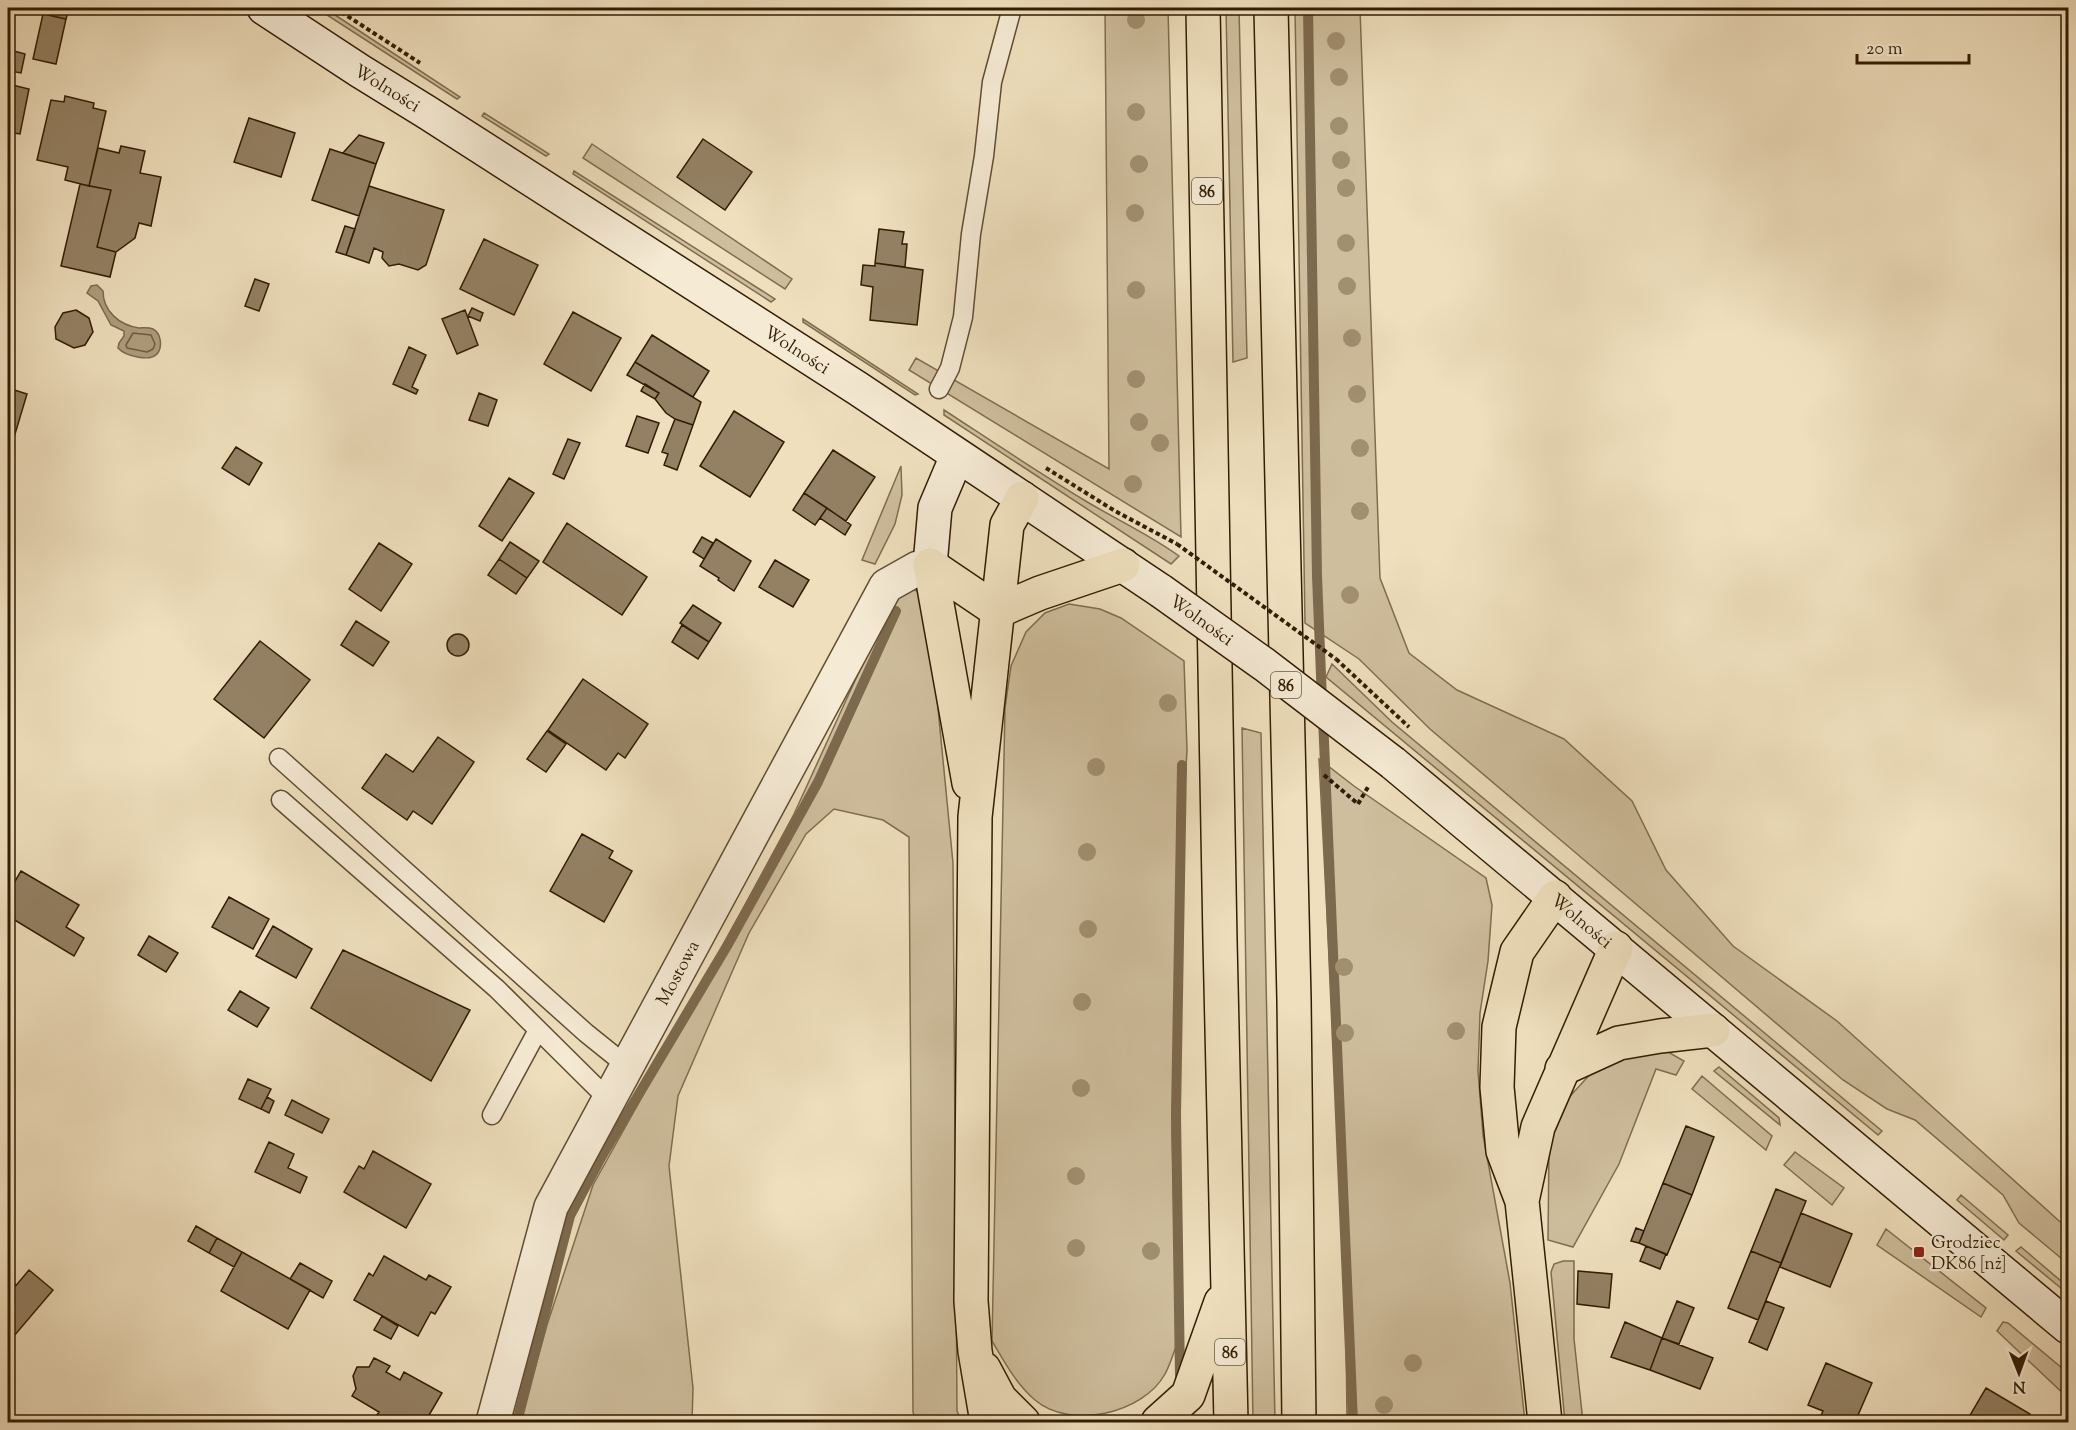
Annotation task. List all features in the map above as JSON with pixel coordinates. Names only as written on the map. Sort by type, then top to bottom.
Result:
[{"type":"main road","name":"86","points":[[1203,8],[1231,1422]]},
{"type":"main road","name":"86","points":[[1271,8],[1294,999],[1299,1422]]},
{"type":"main road","points":[[987,1422],[975,1351],[971,1301],[975,818],[1007,525],[1022,498]]},
{"type":"main road","points":[[930,565],[998,611]]},
{"type":"main road","points":[[930,565],[975,818]]},
{"type":"main road","points":[[998,611],[1040,593],[1123,565]]},
{"type":"main road","points":[[1545,1422],[1522,1201],[1503,1151],[1497,1087],[1499,1027],[1517,952],[1555,897]]},
{"type":"main road","points":[[1522,1201],[1538,1127],[1616,948]]},
{"type":"main road","points":[[1562,1069],[1619,1043],[1713,1030]]},
{"type":"main road","points":[[1158,1422],[1188,1395],[1228,1281]]},
{"type":"main road","points":[[975,1351],[1000,1399],[1023,1422]]},
{"type":"street","name":"Wolności","points":[[264,8],[847,382],[1123,565],[1265,665],[1393,763],[2068,1327]]},
{"type":"street","points":[[930,565],[935,508],[957,456]]},
{"type":"street","name":"Mostowa","points":[[494,1422],[551,1207],[886,586],[918,568],[930,565]]},
{"type":"lane","points":[[939,389],[950,368],[963,317],[971,234],[984,156],[992,82],[1012,8]]},
{"type":"lane","points":[[279,758],[577,1025],[627,1066]]},
{"type":"lane","points":[[281,800],[497,989],[609,1100]]},
{"type":"lane","points":[[492,1115],[538,1030]]},
{"type":"path","points":[[1177,544],[1336,659]]},
{"type":"path","points":[[1324,775],[1358,804]]},
{"type":"shaded area","points":[[1105,8],[1168,8],[1181,537],[909,370],[916,358],[1109,469]]},
{"type":"shaded area","points":[[1226,8],[1239,8],[1247,358],[1233,362]]},
{"type":"shaded area","points":[[1295,8],[1360,8],[1380,578],[1409,653],[1457,690],[1564,739],[1632,801],[1666,870],[1733,946],[1837,1021],[2068,1229],[2068,1264],[2019,1223],[2003,1195],[1915,1120],[1887,1109],[1843,1080],[1430,729],[1359,659],[1305,623]]},
{"type":"shaded area","points":[[329,11],[460,97],[457,99],[327,15]]},
{"type":"shaded area","points":[[484,113],[549,154],[546,156],[482,116]]},
{"type":"shaded area","points":[[592,144],[792,279],[785,289],[583,158]]},
{"type":"shaded area","points":[[574,171],[775,299],[771,302],[573,174]]},
{"type":"shaded area","points":[[803,319],[918,394],[915,395],[803,322]]},
{"type":"shaded area","points":[[944,410],[1066,489],[1179,556],[1171,564],[944,415]]},
{"type":"shaded area","points":[[901,466],[902,495],[895,524],[875,564],[862,560]]},
{"type":"shaded area","points":[[912,589],[927,595],[953,863],[957,1411],[962,1422],[916,1422],[913,1412],[909,837],[883,820],[834,809],[806,834],[749,933],[678,1096],[669,1166],[693,1388],[692,1422],[520,1422],[547,1325],[593,1185],[794,814],[885,615],[900,592]]},
{"type":"shaded area","points":[[1069,604],[1100,609],[1121,618],[1184,661],[1187,750],[1177,921],[1172,1130],[1177,1344],[1165,1374],[1155,1388],[1123,1408],[1086,1416],[1050,1409],[1035,1400],[1016,1380],[992,1341],[1005,708],[1011,666],[1026,632],[1045,613]]},
{"type":"shaded area","points":[[1332,664],[1392,722],[1882,1131],[1878,1135],[1326,677]]},
{"type":"shaded area","points":[[1242,728],[1261,733],[1275,1422],[1253,1422]]},
{"type":"shaded area","points":[[1319,759],[1486,878],[1492,905],[1488,961],[1480,1013],[1478,1071],[1483,1135],[1510,1283],[1525,1422],[1347,1422],[1344,1150],[1333,1031]]},
{"type":"shaded area","points":[[1661,1048],[1684,1061],[1676,1075],[1656,1069],[1619,1164],[1573,1247],[1548,1240],[1549,1146],[1563,1104],[1593,1071],[1632,1053]]},
{"type":"shaded area","points":[[1719,1067],[1779,1118],[1780,1125],[1714,1071]]},
{"type":"shaded area","points":[[1702,1076],[1772,1136],[1766,1150],[1692,1089]]},
{"type":"shaded area","points":[[1795,1152],[1844,1188],[1832,1205],[1784,1165]]},
{"type":"shaded area","points":[[1961,1195],[2008,1235],[2004,1240],[1957,1200]]},
{"type":"shaded area","points":[[1886,1229],[1986,1308],[1981,1317],[1877,1245]]},
{"type":"shaded area","points":[[2021,1247],[2068,1287],[2068,1294],[2016,1251]]},
{"type":"shaded area","points":[[1574,1261],[1574,1339],[1583,1422],[1565,1422],[1551,1272],[1554,1264]]},
{"type":"shaded area","points":[[2003,1322],[2008,1323],[2068,1373],[2068,1398],[1997,1331]]},
{"type":"water","points":[[97,285],[103,291],[109,311],[119,320],[125,324],[156,331],[160,344],[157,354],[149,358],[138,357],[118,348],[124,331],[111,325],[98,301],[87,293],[91,286]]},
{"type":"building","points":[[8,8],[16,8],[12,23],[8,22]]},
{"type":"building","points":[[36,8],[69,8],[66,19],[35,12]]},
{"type":"building","points":[[43,14],[66,19],[56,64],[33,59]]},
{"type":"building","points":[[14,51],[25,54],[21,73],[10,71]]},
{"type":"building","points":[[8,84],[29,89],[20,134],[8,132]]},
{"type":"building","points":[[65,96],[94,103],[93,108],[106,111],[89,186],[65,180],[68,167],[37,160],[51,100],[64,102]]},
{"type":"building","points":[[249,118],[295,133],[281,177],[234,162]]},
{"type":"building","points":[[359,135],[384,143],[376,164],[343,153]]},
{"type":"building","points":[[703,139],[752,172],[725,210],[677,177]]},
{"type":"building","points":[[121,146],[145,151],[140,173],[161,177],[151,226],[139,223],[135,238],[116,252],[97,247],[111,190],[89,186],[98,148],[119,153]]},
{"type":"building","points":[[330,149],[376,164],[359,216],[312,200]]},
{"type":"building","points":[[80,184],[111,190],[97,247],[116,252],[110,277],[61,266]]},
{"type":"building","points":[[369,186],[444,210],[426,265],[418,270],[399,264],[389,266],[382,258],[383,252],[374,248],[369,263],[346,255]]},
{"type":"building","points":[[345,226],[355,229],[346,255],[336,252]]},
{"type":"building","points":[[879,229],[904,232],[902,244],[907,244],[905,267],[875,263]]},
{"type":"building","points":[[484,239],[538,265],[514,315],[460,289]]},
{"type":"building","points":[[875,263],[923,270],[917,325],[870,320],[873,287],[861,285],[863,265],[875,266]]},
{"type":"building","points":[[255,279],[269,284],[259,311],[245,306]]},
{"type":"building","points":[[472,308],[483,313],[480,321],[468,316]]},
{"type":"building","points":[[76,310],[89,318],[93,332],[85,345],[74,348],[56,339],[55,327],[63,313]]},
{"type":"building","points":[[465,310],[478,345],[457,354],[442,319]]},
{"type":"building","points":[[573,312],[621,338],[591,391],[544,364]]},
{"type":"building","points":[[652,335],[709,371],[693,397],[635,362]]},
{"type":"building","points":[[409,347],[426,355],[412,387],[418,390],[416,394],[393,384]]},
{"type":"building","points":[[635,362],[701,402],[693,425],[675,419],[666,413],[655,399],[659,393],[627,375]]},
{"type":"building","points":[[645,384],[659,393],[655,399],[641,391]]},
{"type":"building","points":[[8,388],[27,394],[15,434],[8,432]]},
{"type":"building","points":[[479,393],[497,400],[488,426],[469,420]]},
{"type":"building","points":[[734,411],[784,442],[750,497],[700,466]]},
{"type":"building","points":[[637,416],[659,423],[648,453],[626,446]]},
{"type":"building","points":[[675,419],[693,425],[677,470],[664,465],[668,454],[662,452]]},
{"type":"building","points":[[568,439],[580,443],[564,479],[553,474]]},
{"type":"building","points":[[236,447],[262,463],[249,485],[222,468]]},
{"type":"building","points":[[833,450],[875,477],[846,521],[804,493]]},
{"type":"building","points":[[509,478],[534,493],[502,541],[479,526]]},
{"type":"building","points":[[804,493],[827,508],[815,525],[793,510]]},
{"type":"building","points":[[827,508],[851,525],[845,535],[820,518]]},
{"type":"building","points":[[567,523],[647,577],[622,615],[543,562]]},
{"type":"building","points":[[702,537],[713,543],[704,559],[693,552]]},
{"type":"building","points":[[716,539],[751,561],[734,591],[700,566]]},
{"type":"building","points":[[510,542],[539,561],[527,578],[499,559]]},
{"type":"building","points":[[379,543],[412,564],[381,611],[349,589]]},
{"type":"building","points":[[499,559],[527,578],[516,594],[488,575]]},
{"type":"building","points":[[775,560],[809,580],[793,607],[759,587]]},
{"type":"building","points":[[693,605],[721,623],[709,642],[680,623]]},
{"type":"building","points":[[356,621],[389,642],[373,666],[341,645]]},
{"type":"building","points":[[682,625],[709,642],[698,659],[672,642]]},
{"type":"building","points":[[454,634],[462,634],[469,641],[469,649],[462,656],[454,656],[447,649],[447,641]]},
{"type":"building","points":[[260,641],[310,680],[264,738],[214,699]]},
{"type":"building","points":[[583,679],[648,724],[625,758],[618,753],[606,770],[548,730]]},
{"type":"building","points":[[547,731],[566,744],[546,772],[527,759]]},
{"type":"building","points":[[438,737],[474,762],[432,824],[413,811],[407,820],[362,788],[386,754],[413,772]]},
{"type":"building","points":[[582,834],[613,851],[609,858],[632,871],[604,922],[550,891]]},
{"type":"building","points":[[21,871],[79,905],[66,927],[84,938],[74,956],[8,916],[8,893]]},
{"type":"building","points":[[229,897],[269,919],[253,949],[212,927]]},
{"type":"building","points":[[273,926],[312,949],[296,978],[256,956]]},
{"type":"building","points":[[149,936],[178,953],[166,972],[138,955]]},
{"type":"building","points":[[343,950],[470,1010],[431,1081],[311,1008]]},
{"type":"building","points":[[240,991],[269,1008],[257,1027],[228,1010]]},
{"type":"building","points":[[248,1079],[271,1089],[261,1109],[239,1099]]},
{"type":"building","points":[[267,1097],[274,1101],[269,1113],[261,1109]]},
{"type":"building","points":[[292,1100],[329,1119],[322,1133],[285,1115]]},
{"type":"building","points":[[1686,1126],[1714,1137],[1692,1195],[1663,1183]]},
{"type":"building","points":[[269,1142],[294,1154],[288,1168],[307,1177],[300,1193],[255,1172]]},
{"type":"building","points":[[373,1151],[431,1184],[406,1228],[344,1192],[359,1166],[364,1169]]},
{"type":"building","points":[[1663,1183],[1692,1195],[1667,1255],[1639,1243]]},
{"type":"building","points":[[1776,1189],[1806,1201],[1781,1263],[1751,1251]]},
{"type":"building","points":[[1801,1213],[1852,1234],[1830,1287],[1780,1267]]},
{"type":"building","points":[[196,1226],[217,1238],[209,1253],[188,1241]]},
{"type":"building","points":[[1636,1228],[1644,1231],[1639,1243],[1631,1241]]},
{"type":"building","points":[[217,1238],[242,1252],[234,1267],[209,1253]]},
{"type":"building","points":[[1646,1246],[1666,1254],[1660,1269],[1640,1261]]},
{"type":"building","points":[[1751,1251],[1781,1263],[1758,1320],[1728,1308]]},
{"type":"building","points":[[242,1252],[310,1290],[288,1329],[221,1291]]},
{"type":"building","points":[[384,1256],[426,1280],[429,1275],[451,1287],[435,1314],[431,1312],[418,1336],[354,1300],[369,1273],[373,1276]]},
{"type":"building","points":[[300,1263],[332,1281],[323,1298],[290,1279]]},
{"type":"building","points":[[29,1270],[53,1290],[8,1343],[8,1295]]},
{"type":"building","points":[[1578,1271],[1612,1274],[1609,1308],[1577,1304]]},
{"type":"building","points":[[8,1277],[16,1285],[8,1295]]},
{"type":"building","points":[[1677,1301],[1694,1308],[1679,1344],[1662,1338]]},
{"type":"building","points":[[1766,1301],[1784,1308],[1767,1350],[1749,1342]]},
{"type":"building","points":[[382,1316],[398,1326],[391,1339],[374,1330]]},
{"type":"building","points":[[1625,1322],[1662,1338],[1650,1370],[1611,1357]]},
{"type":"building","points":[[1662,1338],[1713,1358],[1700,1389],[1650,1370]]},
{"type":"building","points":[[374,1358],[390,1366],[386,1372],[400,1380],[404,1372],[442,1393],[425,1422],[391,1422],[377,1415],[379,1412],[352,1396],[356,1389],[353,1376],[357,1367],[369,1367]]},
{"type":"building","points":[[1826,1363],[1872,1383],[1855,1422],[1819,1420],[1823,1411],[1808,1405]]},
{"type":"building","points":[[1986,1388],[2030,1414],[2025,1422],[1966,1422]]},
{"type":"waterway","points":[[1308,8],[1317,576],[1322,700]]},
{"type":"waterway","points":[[517,1422],[570,1216],[602,1156],[727,946],[818,782],[896,611]]},
{"type":"waterway","points":[[1323,718],[1353,1422]]},
{"type":"waterway","points":[[1180,1376],[1176,1114],[1182,765]]},
{"type":"place","name":"Grodziec DK86 [nż]","points":[[1919,1252]]}]
